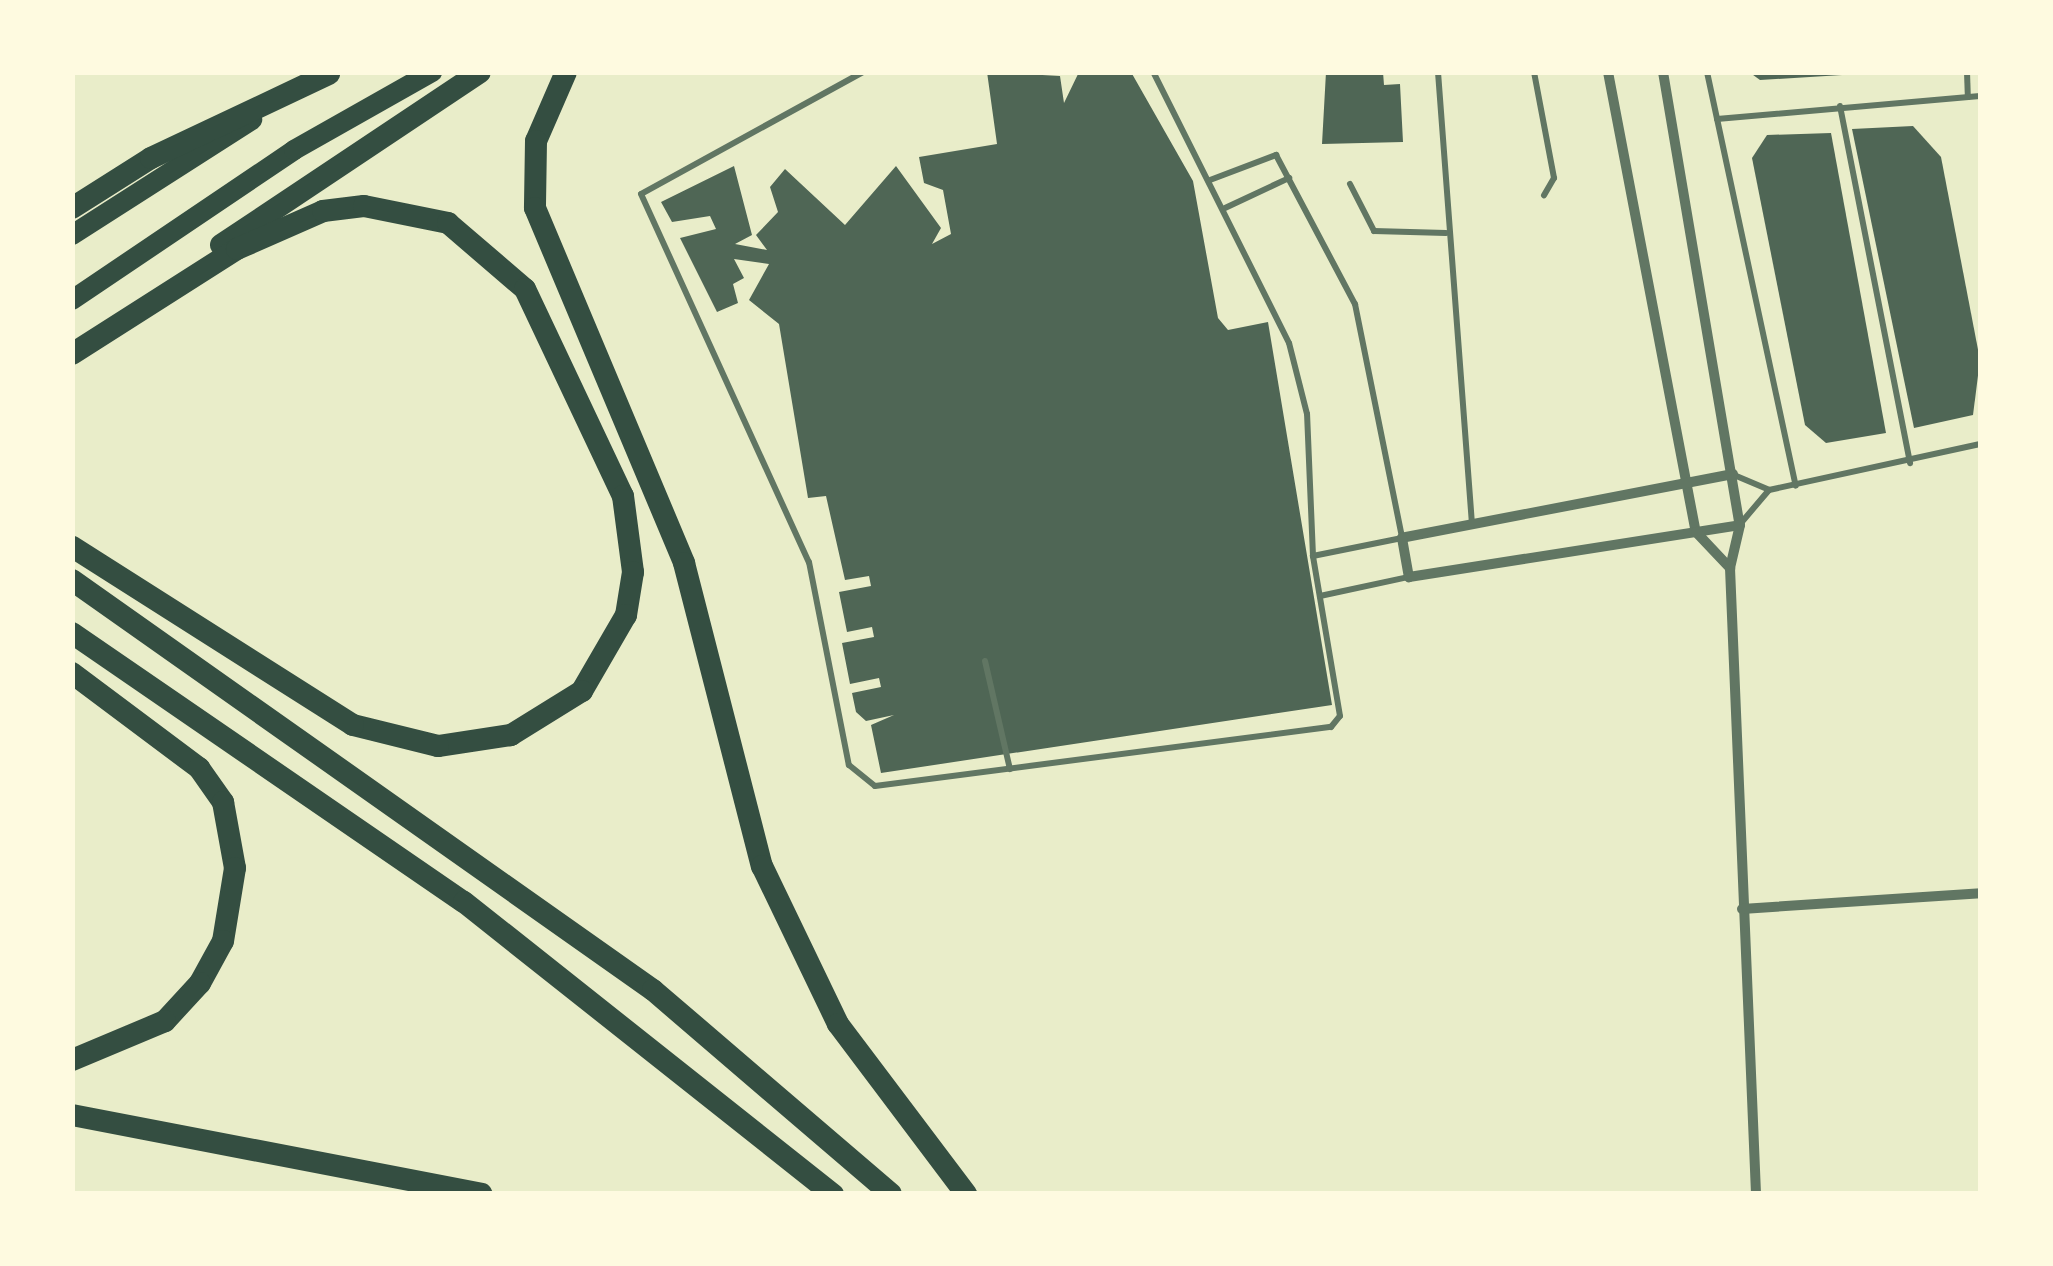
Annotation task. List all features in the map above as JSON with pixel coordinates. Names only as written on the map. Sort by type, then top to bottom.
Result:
[{"type":"highway","points":[[72,353],[480,72]]},
{"type":"highway","points":[[566,72],[536,140],[535,208],[684,563],[762,866],[838,1024],[966,1194]]},
{"type":"highway","points":[[72,208],[151,158],[330,73]]},
{"type":"highway","points":[[72,353],[236,248],[323,211],[364,206],[448,224],[525,289],[623,496],[632,572],[626,615],[582,691],[511,735],[438,746],[353,724],[72,547]]},
{"type":"highway","points":[[72,580],[653,990],[891,1194]]},
{"type":"highway","points":[[72,633],[480,914],[834,1194]]},
{"type":"highway","points":[[72,673],[200,768],[222,802],[236,868],[223,941],[200,983],[165,1021],[72,1060]]},
{"type":"highway","points":[[72,1114],[481,1194]]},
{"type":"main road","points":[[72,300],[294,150],[432,72]]},
{"type":"main road","points":[[72,235],[330,73]]},
{"type":"street","points":[[1608,72],[1696,532],[1730,568]]},
{"type":"street","points":[[1663,72],[1740,525],[1730,568],[1756,1194]]},
{"type":"street","points":[[1732,474],[1402,538],[1409,577],[1740,525]]},
{"type":"street","points":[[1742,908],[1980,893]]},
{"type":"lane","points":[[863,72],[649,182],[642,199],[809,562],[849,765],[875,786],[1331,727],[1340,697],[1314,556],[1307,414],[1289,343],[1225,208],[1153,72]]},
{"type":"lane","points":[[1438,72],[1446,234],[1473,526]]},
{"type":"lane","points":[[1534,72],[1554,178],[1544,195]]},
{"type":"lane","points":[[1707,72],[1796,486]]},
{"type":"lane","points":[[1968,72],[1968,97]]},
{"type":"lane","points":[[1717,119],[1980,96]]},
{"type":"lane","points":[[1840,106],[1910,464]]},
{"type":"lane","points":[[1210,180],[1270,153],[1289,178],[1355,304],[1402,538],[1314,556]]},
{"type":"lane","points":[[1225,208],[1289,178]]},
{"type":"lane","points":[[1350,184],[1374,230],[1446,234]]},
{"type":"lane","points":[[1732,474],[1769,490],[1910,464],[1980,444]]},
{"type":"lane","points":[[1740,525],[1769,490]]},
{"type":"lane","points":[[1320,596],[1409,577]]},
{"type":"lane","points":[[986,661],[1010,769]]},
{"type":"building","points":[[987,72],[1060,76],[1064,103],[1079,72],[1131,72],[1193,181],[1218,318],[1228,330],[1268,322],[1332,705],[881,773],[871,725],[894,715],[866,721],[856,712],[852,693],[881,687],[879,678],[850,684],[842,643],[874,637],[872,627],[847,632],[839,592],[871,586],[869,576],[845,580],[826,496],[808,498],[779,324],[749,300],[769,264],[734,259],[744,278],[733,284],[738,303],[717,312],[680,238],[716,229],[710,216],[672,222],[661,202],[734,166],[752,235],[735,244],[767,250],[756,235],[778,212],[770,187],[785,169],[845,225],[896,166],[941,228],[932,244],[951,234],[943,190],[924,183],[919,157],[997,144]]},
{"type":"building","points":[[1326,72],[1383,72],[1384,85],[1400,84],[1403,142],[1322,144]]},
{"type":"building","points":[[1749,72],[1842,72],[1842,75],[1760,80]]},
{"type":"building","points":[[1913,126],[1941,157],[1980,360],[1973,415],[1914,428],[1852,129]]},
{"type":"building","points":[[1831,133],[1886,433],[1826,443],[1805,425],[1752,158],[1767,135]]}]
